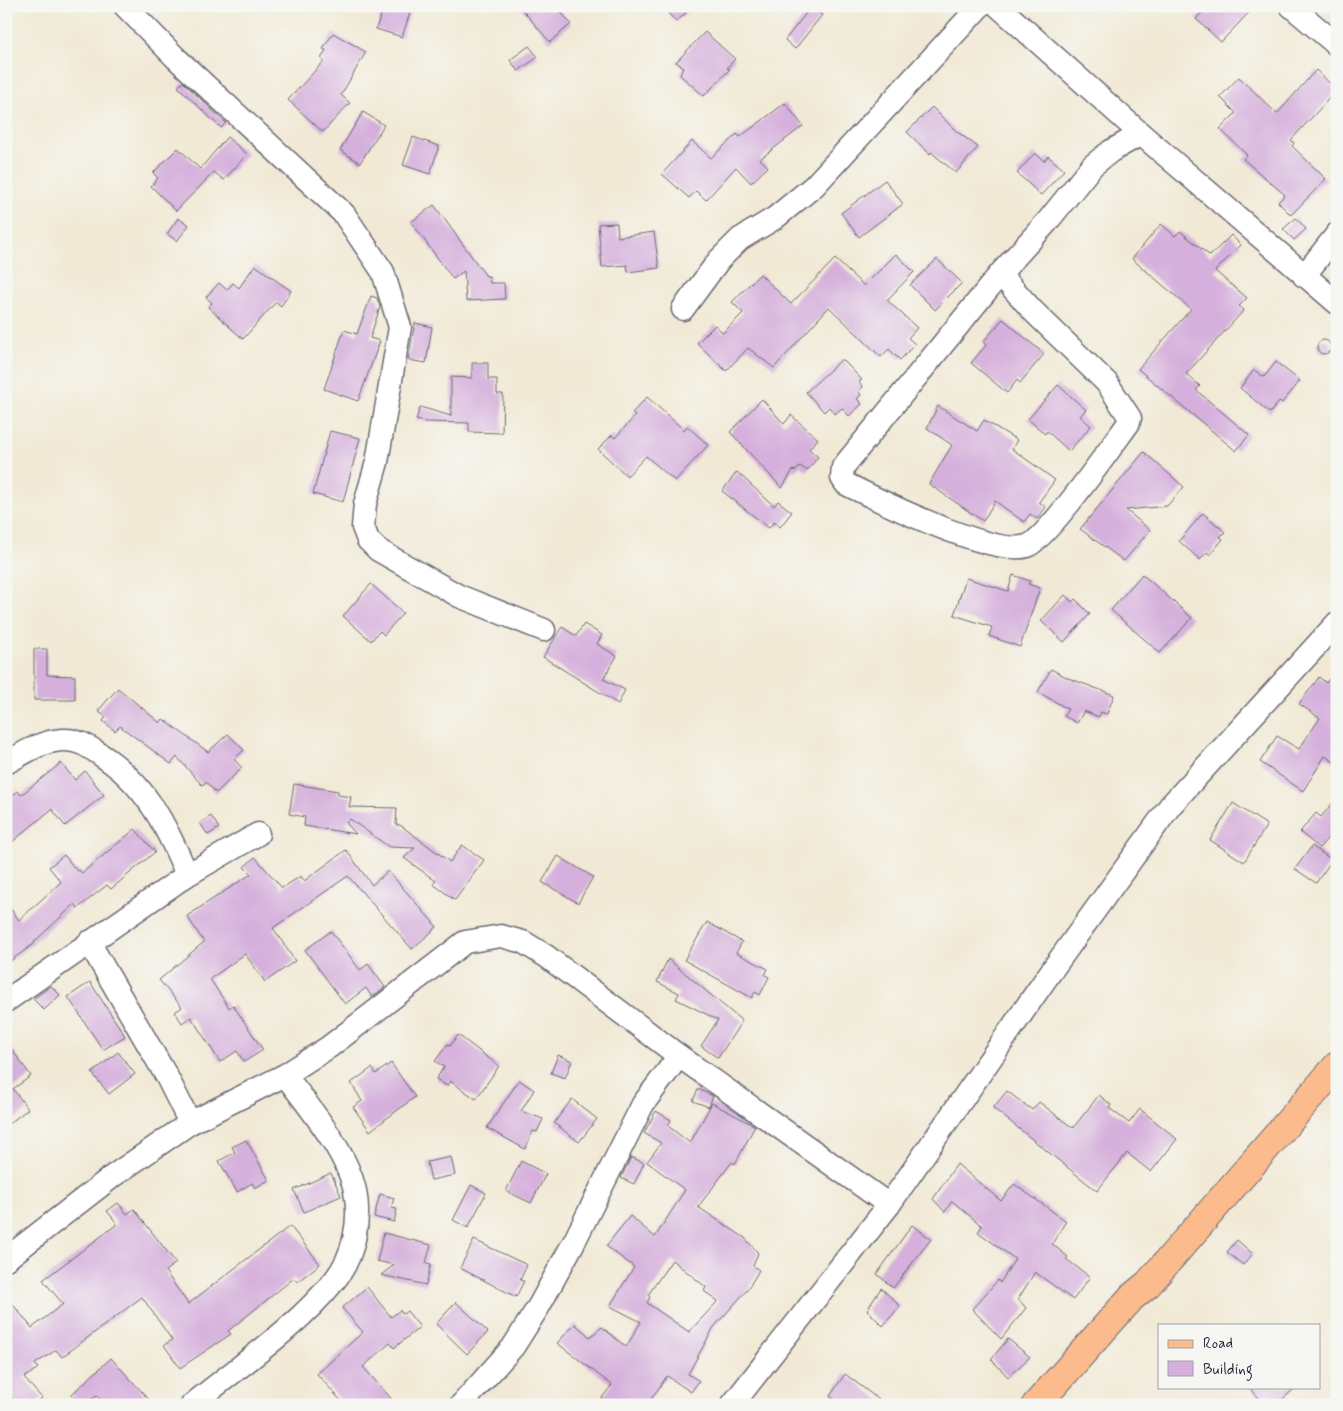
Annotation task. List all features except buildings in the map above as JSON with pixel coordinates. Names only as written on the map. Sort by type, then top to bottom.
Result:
[{"type":"main road","points":[[1036,1405],[1132,1297],[1148,1284],[1337,1066]]},
{"type":"street","points":[[125,6],[176,58],[344,214],[383,272],[400,327],[397,359],[388,393],[377,462],[365,504],[363,527],[368,540],[378,550],[459,596],[544,630]]},
{"type":"street","points":[[683,309],[719,260],[740,239],[775,218],[814,186],[980,6]]},
{"type":"street","points":[[998,6],[1140,134],[1337,303]]},
{"type":"street","points":[[1291,6],[1337,45]]},
{"type":"street","points":[[1000,274],[1033,310],[1107,383],[1130,418],[1128,424],[1048,530],[1027,546],[1007,548],[909,515],[846,484],[842,478],[843,467],[1000,274],[1047,222],[1092,166],[1111,151],[1140,134]]},
{"type":"street","points":[[1304,276],[1337,234]]},
{"type":"street","points":[[732,1405],[889,1205],[1052,970],[1170,806],[1335,629]]},
{"type":"street","points":[[6,763],[39,744],[62,740],[77,741],[93,749],[126,772],[143,791],[165,826],[186,875]]},
{"type":"street","points":[[6,1001],[186,875],[258,834]]},
{"type":"street","points":[[6,1259],[113,1176],[190,1123],[286,1075],[329,1047],[465,942],[500,936],[522,942],[546,956],[679,1056],[889,1205]]},
{"type":"street","points":[[89,942],[167,1077],[190,1123]]},
{"type":"street","points":[[461,1405],[513,1347],[539,1306],[574,1242],[643,1104],[679,1056]]},
{"type":"street","points":[[192,1405],[304,1313],[335,1280],[353,1246],[358,1218],[355,1190],[335,1144],[286,1075]]}]
